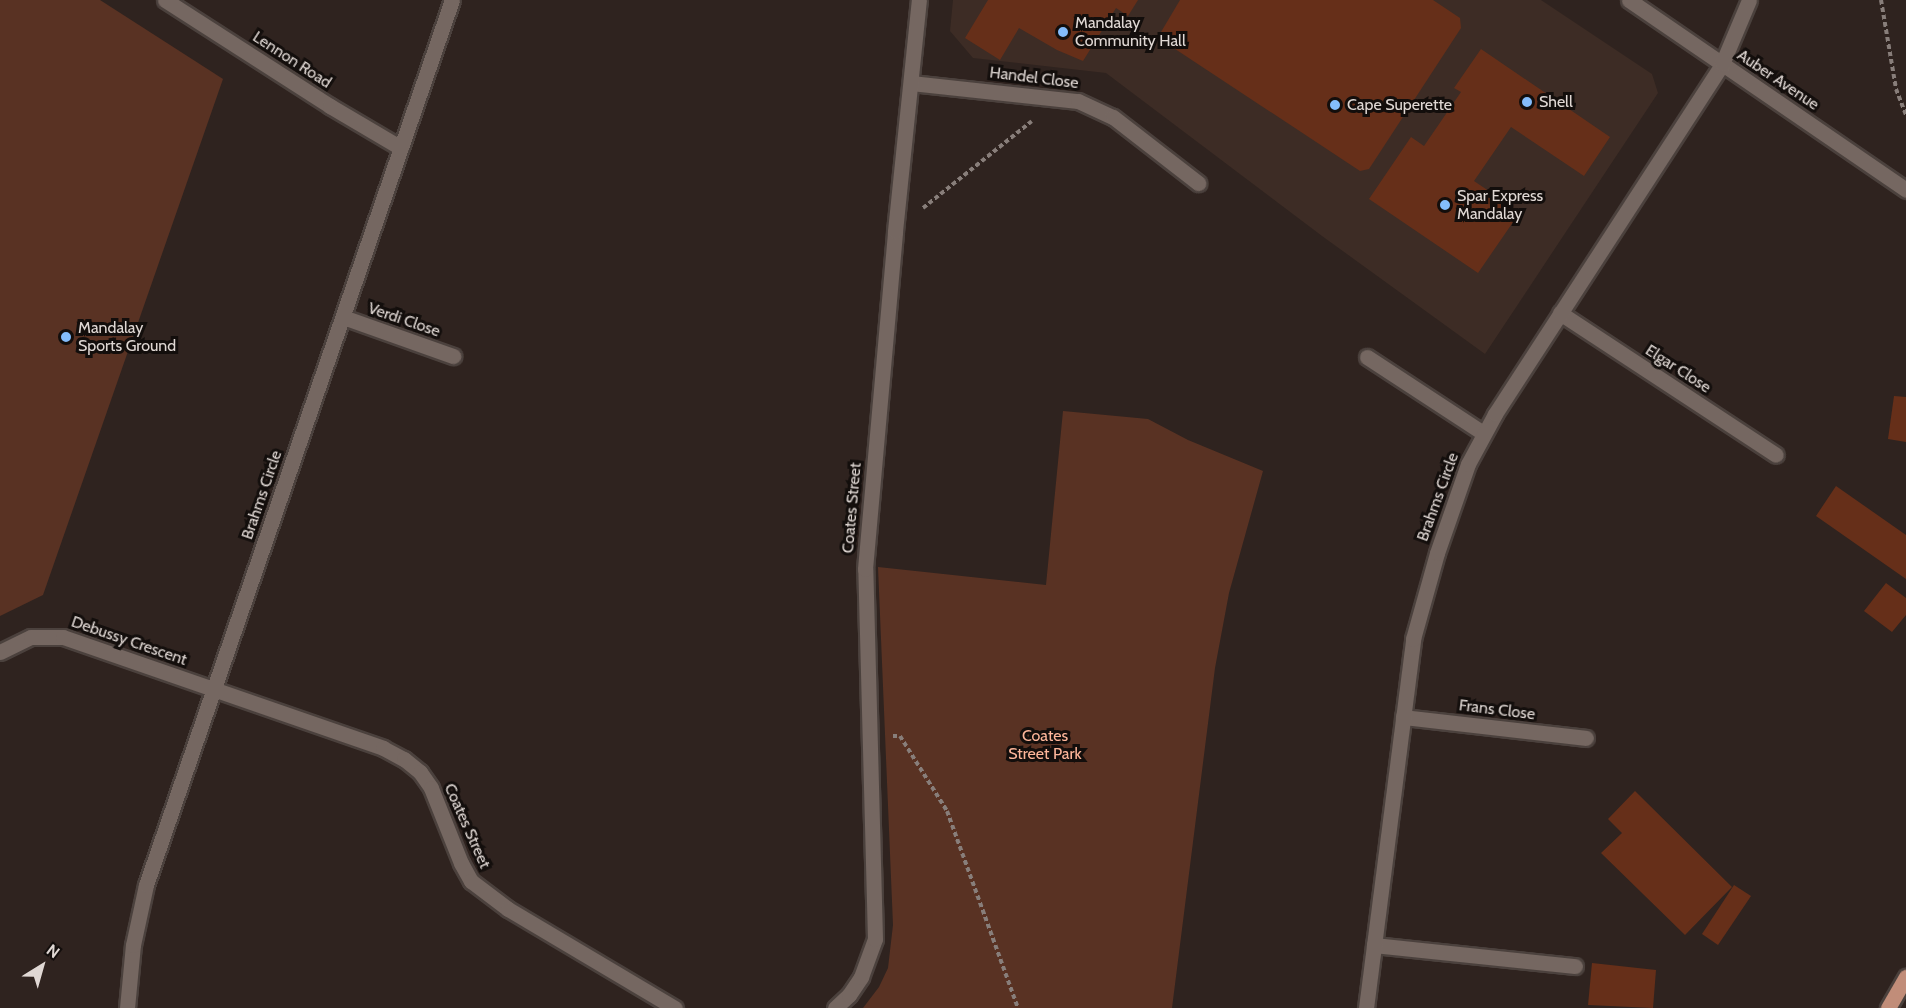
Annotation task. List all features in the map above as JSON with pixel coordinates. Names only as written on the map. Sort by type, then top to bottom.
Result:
[{"type":"main road","points":[[1888,1008],[1906,977]]},
{"type":"street","name":"Lennon Road","points":[[165,0],[330,106],[401,148]]},
{"type":"street","name":"Brahms Circle","points":[[127,1008],[133,945],[146,885],[452,0]]},
{"type":"street","name":"Coates Street","points":[[835,1008],[849,996],[861,977],[875,939],[872,735],[865,569],[895,231],[919,0]]},
{"type":"street","name":"Auber Avenue","points":[[1629,0],[1906,190]]},
{"type":"street","name":"Brahms Circle","points":[[1366,1008],[1413,639],[1421,605],[1468,464],[1483,433],[1722,64],[1749,0]]},
{"type":"street","name":"Handel Close","points":[[911,83],[1078,100],[1113,117],[1198,183]]},
{"type":"street","name":"Elgar Close","points":[[1560,313],[1776,455]]},
{"type":"street","name":"Verdi Close","points":[[343,317],[453,356]]},
{"type":"street","points":[[1367,357],[1483,433]]},
{"type":"street","name":"Debussy Crescent","points":[[0,652],[31,638],[63,637],[213,689]]},
{"type":"street","name":"Coates Street","points":[[213,689],[383,748],[404,759],[420,772],[430,788],[460,863],[471,881],[508,909],[675,1008]]},
{"type":"street","name":"Frans Close","points":[[1403,717],[1586,738]]},
{"type":"street","points":[[1374,945],[1575,966]]},
{"type":"path","points":[[1881,0],[1896,89],[1906,115]]},
{"type":"path","points":[[895,231],[1032,123],[1039,96]]},
{"type":"path","points":[[872,735],[900,736],[947,811],[1018,1008]]},
{"type":"shaded area","points":[[953,0],[1541,0],[1652,74],[1658,93],[1485,354],[1322,236],[1106,73],[973,58],[950,31]]},
{"type":"green space","name":"Mandalay Sports Ground","points":[[0,0],[100,0],[223,79],[43,595],[0,616]]},
{"type":"green space","name":"Coates Street Park","points":[[1063,411],[1148,419],[1188,440],[1263,471],[1229,593],[1215,668],[1172,1008],[863,1008],[879,987],[888,968],[893,925],[878,567],[1046,585]]},
{"type":"building","name":"Mandalay Community Hall","points":[[988,0],[1138,0],[1128,16],[1116,8],[1083,61],[1057,50],[1019,28],[1000,60],[965,38]]},
{"type":"building","name":"Cape Superette","points":[[1180,0],[1433,0],[1460,18],[1461,28],[1369,169],[1360,171],[1163,41],[1161,32]]},
{"type":"building","points":[[1481,49],[1610,137],[1584,176],[1511,127],[1474,181],[1520,212],[1478,273],[1369,199],[1411,137],[1424,146],[1461,92],[1454,88]]},
{"type":"building","points":[[1894,396],[1906,397],[1906,442],[1888,439]]},
{"type":"building","points":[[1836,486],[1906,535],[1906,579],[1816,516]]},
{"type":"building","points":[[1886,583],[1906,598],[1906,615],[1892,632],[1864,611]]},
{"type":"building","points":[[1635,791],[1732,887],[1685,935],[1601,853],[1622,833],[1608,819]]},
{"type":"building","points":[[1734,885],[1751,896],[1718,945],[1702,934]]},
{"type":"building","points":[[1592,963],[1656,970],[1653,1008],[1588,1005]]},
{"type":"place","name":"Mandalay Community Hall","points":[[1063,32]]},
{"type":"place","name":"Shell","points":[[1527,102]]},
{"type":"place","name":"Cape Superette","points":[[1335,105]]},
{"type":"place","name":"Spar Express Mandalay","points":[[1445,205]]},
{"type":"place","name":"Mandalay Sports Ground","points":[[66,337]]}]
